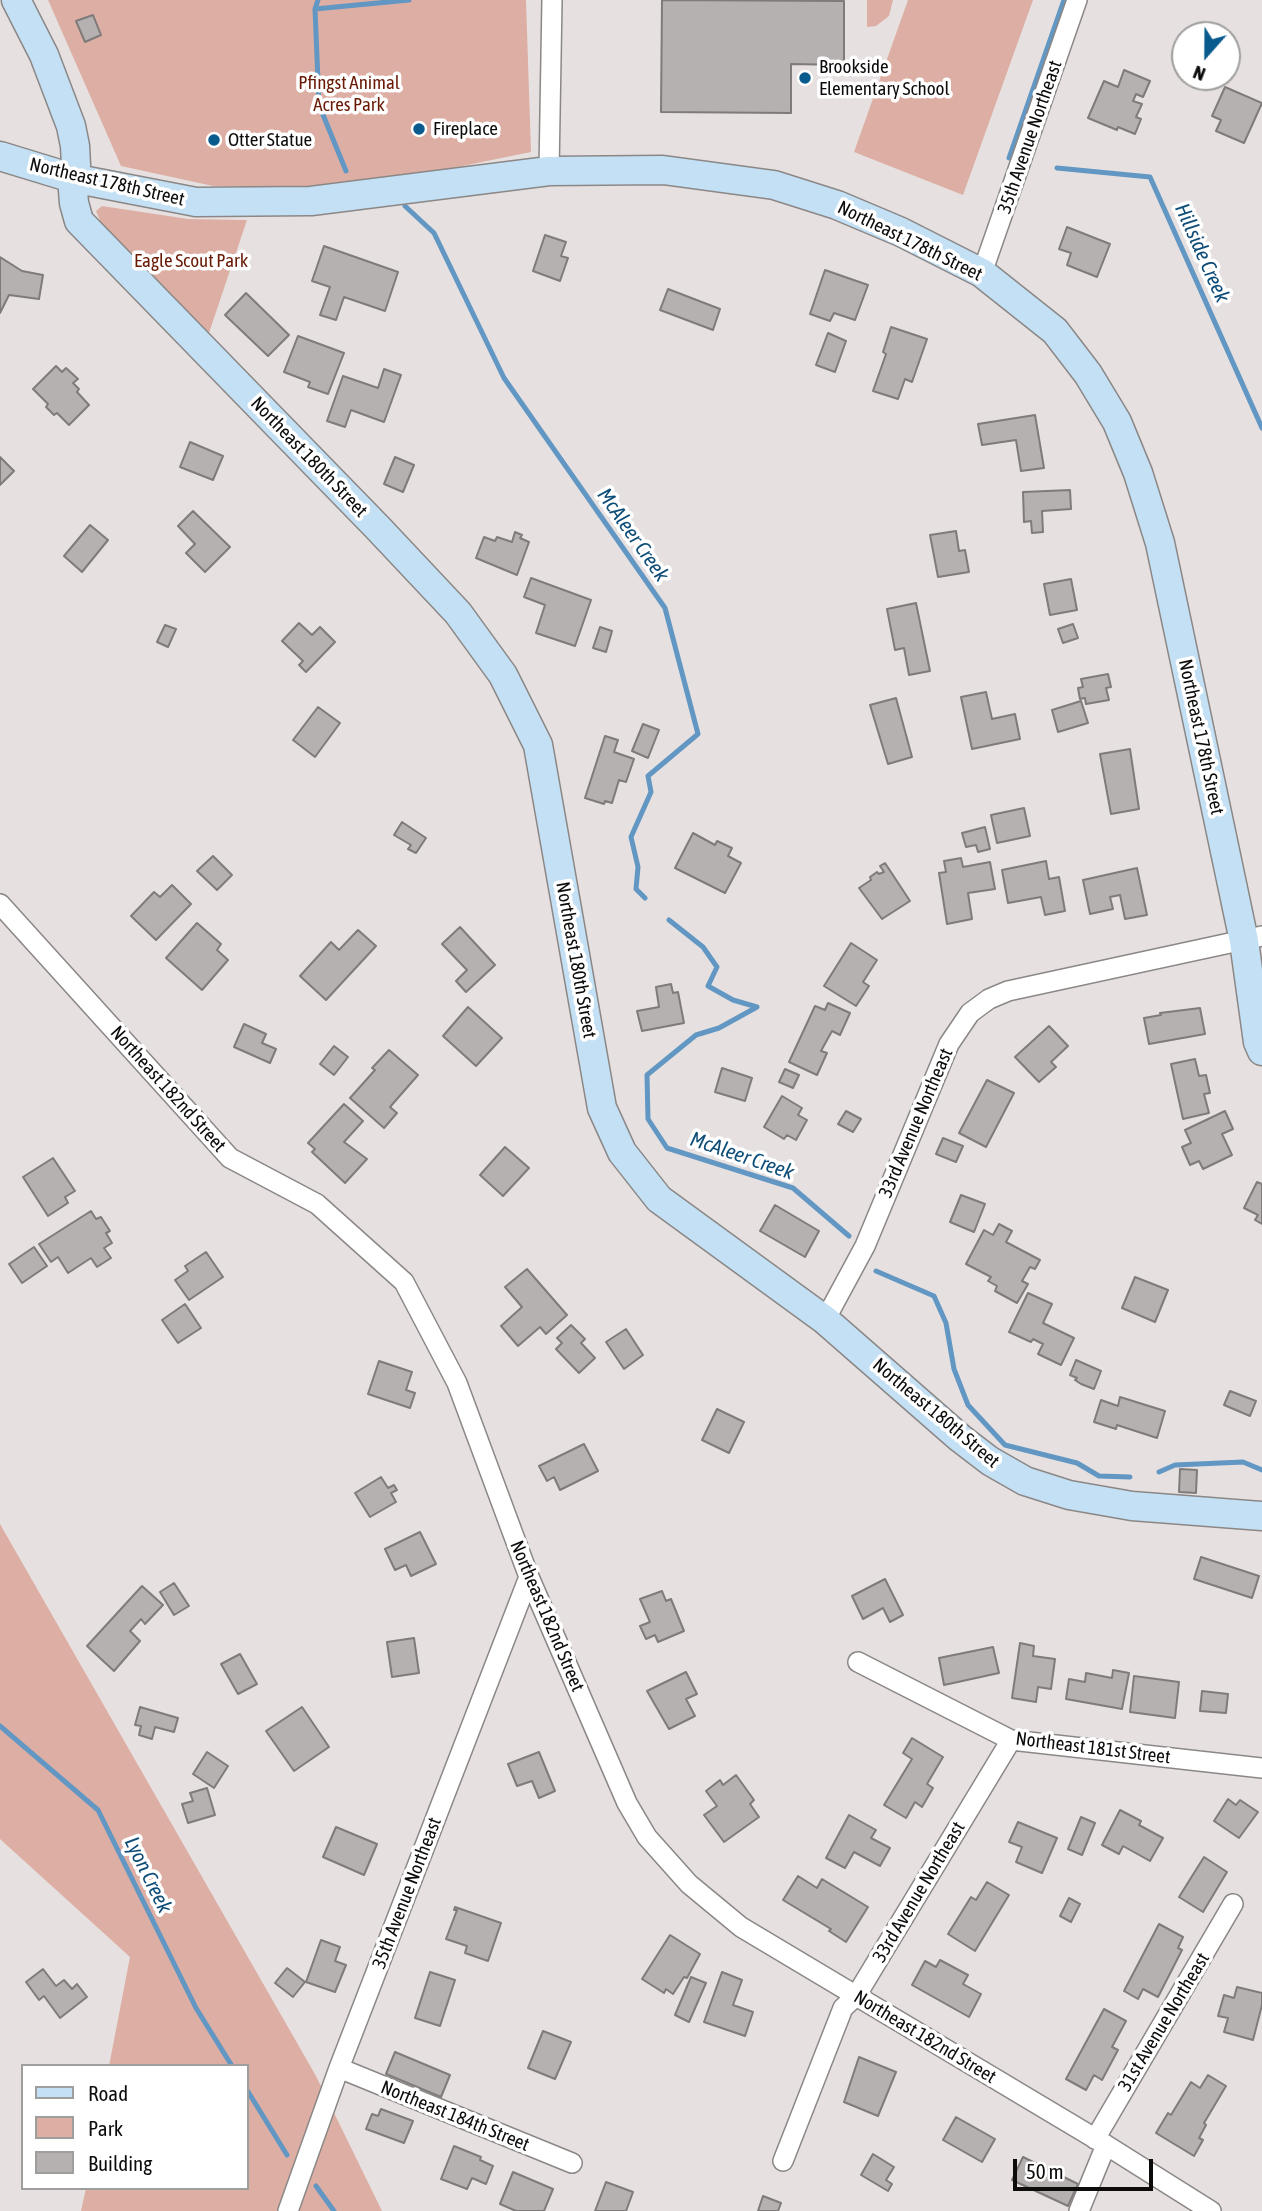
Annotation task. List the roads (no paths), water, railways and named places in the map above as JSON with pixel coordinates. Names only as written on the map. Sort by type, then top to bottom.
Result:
[{"type":"street","name":"Northeast 180th Street","points":[[16,0],[44,55],[71,125],[75,146],[72,177],[74,203],[79,221],[458,613],[503,675],[538,745],[602,1108],[622,1152],[659,1199],[825,1320],[960,1438],[990,1461],[1025,1481],[1069,1495],[1132,1506],[1262,1516]]},
{"type":"street","points":[[549,171],[552,0]]},
{"type":"street","name":"35th Avenue Northeast","points":[[982,273],[1077,0]]},
{"type":"street","name":"Northeast 178th Street","points":[[0,156],[124,190],[197,202],[311,201],[549,171],[663,170],[774,185],[837,205],[901,232],[982,273],[1055,331],[1088,374],[1117,422],[1138,473],[1160,543],[1253,939],[1258,1042],[1262,1051]]},
{"type":"street","name":"Northeast 182nd Street","points":[[0,904],[230,1158],[317,1204],[404,1282],[457,1383],[529,1577],[627,1803],[647,1837],[689,1884],[741,1927],[1101,2142],[1210,2211]]},
{"type":"street","name":"33rd Avenue Northeast","points":[[825,1320],[860,1254],[949,1044],[970,1013],[989,999],[1007,991],[1253,939]]},
{"type":"street","name":"35th Avenue Northeast","points":[[288,2211],[339,2068],[529,1577]]},
{"type":"street","name":"Northeast 181st Street","points":[[858,1662],[1011,1740],[1262,1768]]},
{"type":"street","name":"33rd Avenue Northeast","points":[[783,2161],[843,2008],[856,1996],[1011,1740]]},
{"type":"street","name":"31st Avenue Northeast","points":[[1079,2211],[1101,2142],[1233,1905]]},
{"type":"street","name":"Northeast 184th Street","points":[[339,2068],[572,2164]]},
{"type":"waterway","name":"McAleer Creek","points":[[318,0],[315,9],[319,105],[346,171]]},
{"type":"waterway","points":[[315,9],[409,0]]},
{"type":"waterway","name":"Hillside Creek","points":[[1009,158],[1064,0]]},
{"type":"waterway","name":"Hillside Creek","points":[[1057,168],[1150,177],[1262,428]]},
{"type":"waterway","name":"McAleer Creek","points":[[405,206],[434,233],[504,378],[665,608],[698,734],[648,776],[651,792],[631,837],[638,867],[636,889],[645,898]]},
{"type":"waterway","name":"McAleer Creek","points":[[669,920],[703,947],[717,967],[708,986],[733,1000],[757,1007],[719,1028],[696,1035],[647,1075],[648,1119],[667,1148],[793,1188],[849,1236]]},
{"type":"waterway","name":"McAleer Creek","points":[[876,1271],[934,1296],[946,1323],[954,1369],[968,1405],[1005,1445],[1077,1463],[1099,1476],[1130,1477]]},
{"type":"waterway","name":"McAleer Creek","points":[[1159,1472],[1175,1465],[1243,1462],[1262,1470]]},
{"type":"waterway","name":"Lyon Creek","points":[[0,1726],[98,1810],[196,2008],[231,2064]]},
{"type":"waterway","name":"Lyon Creek","points":[[248,2092],[287,2155]]},
{"type":"waterway","name":"Lyon Creek","points":[[316,2186],[334,2211]]},
{"type":"place","name":"Brookside Elementary School","points":[[805,78]]},
{"type":"place","name":"Fireplace","points":[[419,129]]},
{"type":"place","name":"Otter Statue","points":[[214,140]]},
{"type":"park label","name":"Pfingst Animal Acres Park","points":[[349,94]]},
{"type":"park label","name":"Eagle Scout Park","points":[[191,261]]}]
